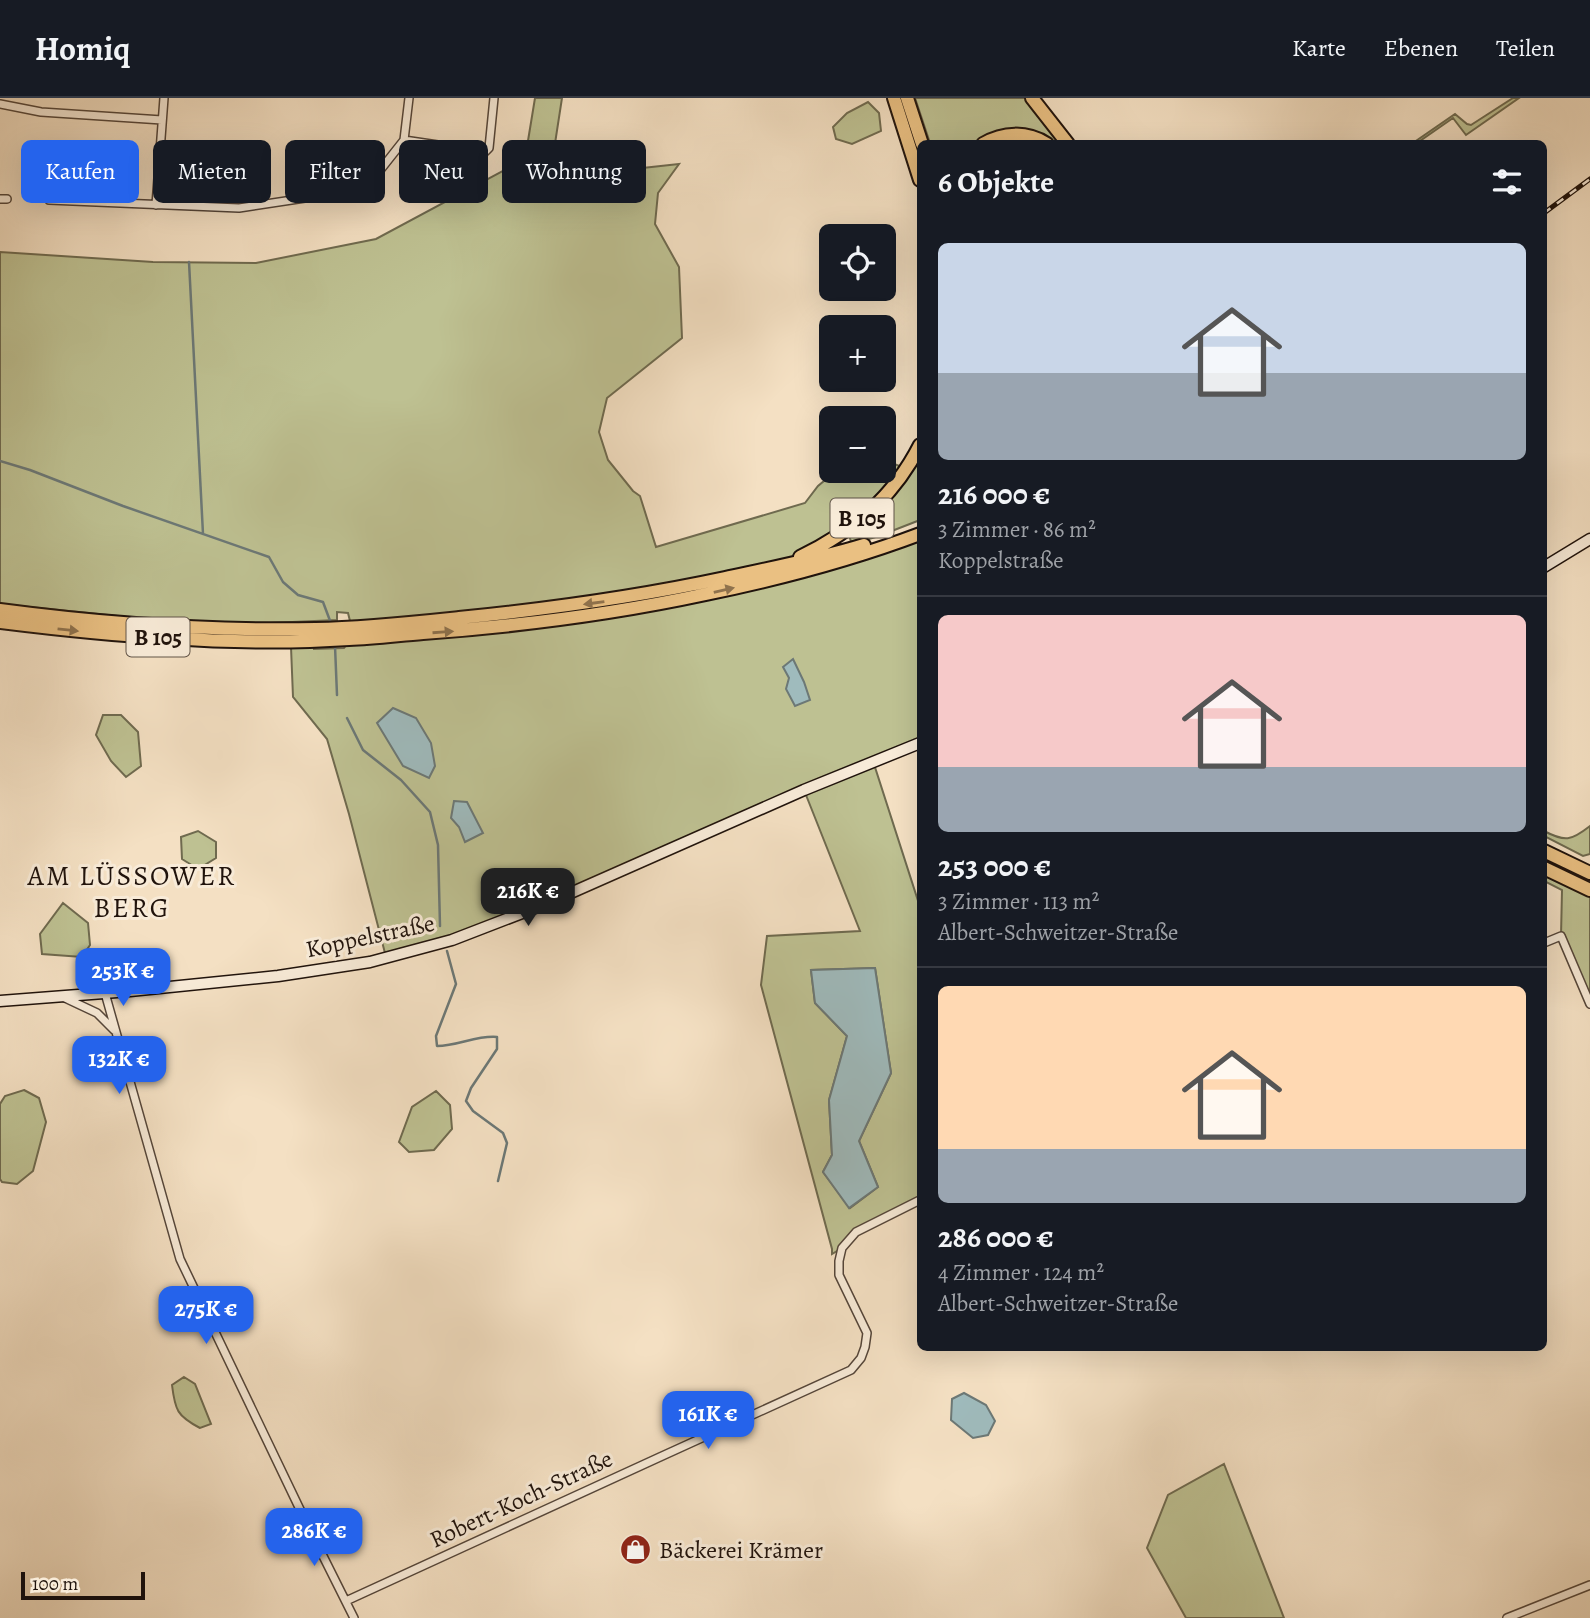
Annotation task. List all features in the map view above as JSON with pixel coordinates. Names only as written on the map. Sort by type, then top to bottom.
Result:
[{"type":"highway","points":[[894,98],[917,171]]},
{"type":"highway","points":[[907,98],[921,140]]},
{"type":"highway","points":[[1032,98],[1065,140]]},
{"type":"highway","points":[[991,140],[1002,135],[1014,134],[1041,140]]},
{"type":"highway","name":"B 105","points":[[350,634],[598,602],[661,592],[782,566],[826,544],[864,517],[896,484],[917,450]]},
{"type":"highway","points":[[782,566],[828,556],[917,527]]},
{"type":"highway","points":[[866,553],[917,535]]},
{"type":"highway","points":[[866,553],[917,541]]},
{"type":"highway","name":"B 105","points":[[0,622],[171,638],[471,630],[663,604],[785,576],[866,553]]},
{"type":"highway","name":"B 105","points":[[0,610],[166,626],[317,635]]},
{"type":"highway","points":[[1547,852],[1590,873]]},
{"type":"highway","points":[[1547,869],[1590,890]]},
{"type":"street","points":[[156,205],[163,98]]},
{"type":"street","points":[[404,140],[408,98]]},
{"type":"street","points":[[488,149],[495,98]]},
{"type":"street","points":[[0,104],[41,113],[162,120]]},
{"type":"street","points":[[113,203],[239,208],[358,190],[370,183],[399,146]]},
{"type":"street","points":[[1547,565],[1590,539]]},
{"type":"street","name":"Koppelstraße","points":[[0,1002],[278,976],[370,962],[453,940],[548,903],[804,790],[917,744]]},
{"type":"street","points":[[1547,942],[1562,936],[1590,1004]]},
{"type":"street","points":[[104,993],[180,1259],[354,1618]]},
{"type":"street","points":[[63,997],[97,1013],[115,1030]]},
{"type":"street","name":"Robert-Koch-Straße","points":[[346,1601],[852,1370],[861,1358],[867,1334],[839,1275],[842,1248],[856,1232],[917,1202]]},
{"type":"street","points":[[1507,1618],[1590,1585]]},
{"type":"green space","points":[[535,98],[562,98],[556,140],[528,140]]},
{"type":"green space","points":[[915,98],[1027,98],[1061,140],[1049,140],[1040,135],[990,134],[979,140],[929,140]]},
{"type":"green space","points":[[1513,98],[1519,98],[1466,135],[1453,118],[1417,140],[1455,114],[1471,125]]},
{"type":"green space","points":[[868,102],[879,113],[881,131],[852,144],[836,139],[833,127],[847,113]]},
{"type":"green space","points":[[679,164],[658,193],[655,224],[679,267],[682,338],[607,398],[599,432],[608,460],[640,496],[656,547],[805,503],[822,483],[896,483],[880,502],[782,566],[439,620],[350,621],[348,613],[337,612],[337,620],[270,623],[167,621],[0,604],[0,252],[153,262],[256,263],[376,239],[443,203],[488,203],[488,179],[502,171],[502,203],[646,203],[646,168]]},
{"type":"green space","points":[[917,453],[917,521],[852,544],[848,533],[891,483],[896,483],[896,478]]},
{"type":"green space","points":[[896,465],[907,469],[896,482]]},
{"type":"green space","points":[[917,541],[917,744],[873,761],[917,898],[917,1202],[856,1232],[842,1248],[832,1254],[761,985],[767,936],[860,931],[804,790],[548,903],[386,957],[327,739],[293,697],[291,647],[344,648],[351,639],[588,616]],"holes":[[[875,968],[891,1073],[859,1141],[878,1187],[850,1208],[823,1172],[832,1155],[829,1100],[847,1036],[815,1003],[811,970]]]},
{"type":"green space","points":[[103,715],[121,715],[138,732],[141,766],[126,777],[111,761],[96,735]]},
{"type":"green space","points":[[1590,826],[1590,854],[1583,856],[1547,838],[1547,832],[1563,838],[1578,835]]},
{"type":"green space","points":[[198,831],[216,842],[216,858],[198,869],[182,859],[181,837]]},
{"type":"green space","points":[[1547,869],[1590,890],[1590,1004],[1561,936],[1562,890],[1547,882]]},
{"type":"green space","points":[[63,903],[88,923],[90,945],[82,957],[42,954],[40,934]]},
{"type":"green space","points":[[24,1090],[39,1098],[46,1122],[33,1171],[17,1184],[2,1182],[0,1104],[5,1096]]},
{"type":"green space","points":[[436,1091],[450,1105],[452,1129],[434,1150],[409,1152],[399,1142],[412,1107]]},
{"type":"green space","points":[[184,1377],[195,1384],[211,1424],[200,1428],[186,1420],[179,1411],[174,1401],[172,1385]]},
{"type":"green space","points":[[1224,1464],[1284,1618],[1186,1618],[1147,1548],[1168,1495]]},
{"type":"water","points":[[793,659],[810,700],[795,706],[786,689],[789,678],[783,667]]},
{"type":"water","points":[[393,708],[416,718],[431,743],[435,766],[429,778],[403,766],[377,723]]},
{"type":"water","points":[[454,801],[467,802],[483,833],[465,842],[459,827],[451,818]]},
{"type":"water","points":[[875,968],[891,1073],[859,1141],[878,1187],[849,1208],[823,1172],[832,1155],[829,1100],[847,1036],[815,1003],[811,970]]},
{"type":"water","points":[[964,1393],[986,1405],[995,1421],[988,1435],[973,1438],[951,1420],[952,1399]]},
{"type":"waterway","points":[[189,262],[203,534]]},
{"type":"waterway","points":[[0,461],[269,557],[283,582],[298,595],[323,602],[332,626]]},
{"type":"waterway","points":[[335,646],[337,695]]},
{"type":"waterway","points":[[347,718],[363,750],[401,780],[430,812],[438,845],[440,926]]},
{"type":"waterway","points":[[447,951],[456,984],[436,1036],[437,1046],[497,1037],[497,1049],[471,1088],[466,1101],[473,1111],[503,1133],[507,1143],[498,1181]]},
{"type":"railway","points":[[1547,211],[1590,179]]},
{"type":"place","name":"Bäckerei Krämer","points":[[636,1550]]},
{"type":"district","name":"AM LÜSSOWER BERG","points":[[132,891]]}]
